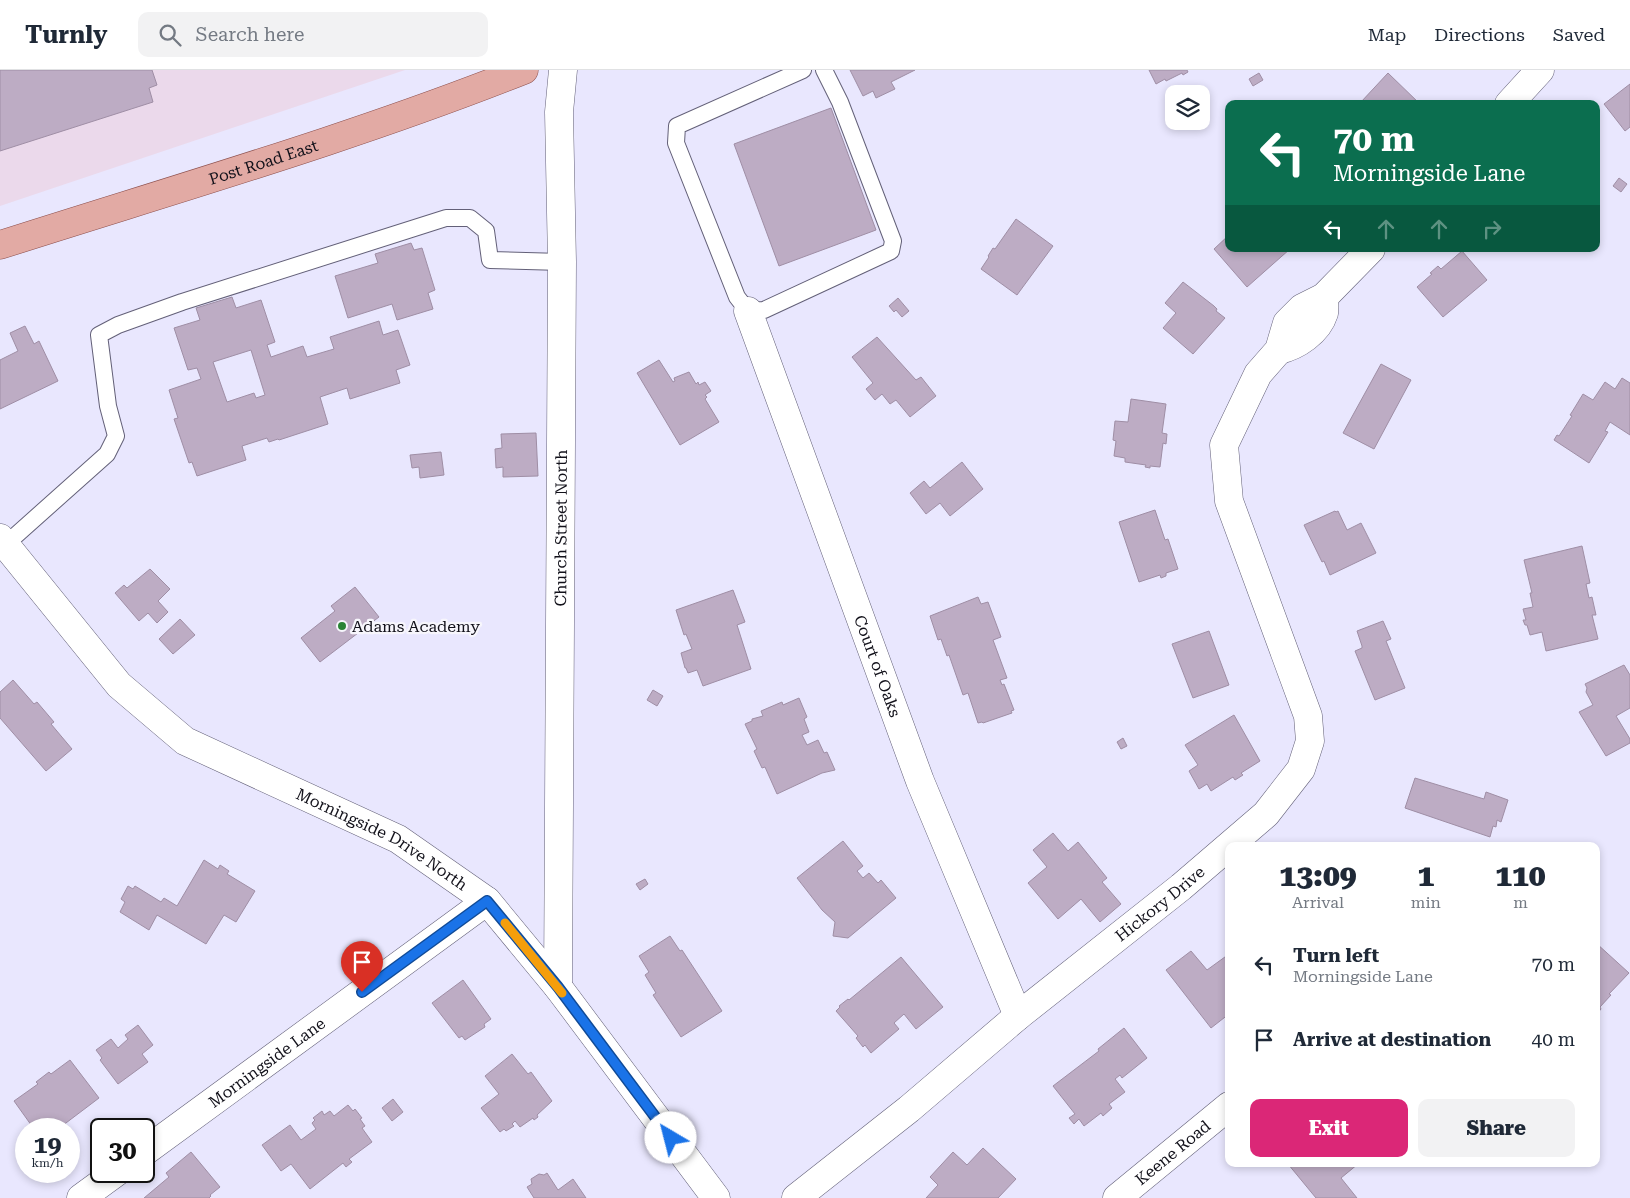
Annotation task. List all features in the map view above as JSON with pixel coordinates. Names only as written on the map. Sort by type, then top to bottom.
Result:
[{"type":"main road","name":"Post Road East","points":[[0,245],[342,136],[524,70]]},
{"type":"street","name":"Church Street North","points":[[558,987],[562,262],[559,112],[563,70]]},
{"type":"street","points":[[1513,100],[1540,70]]},
{"type":"street","name":"Hickory Drive","points":[[1233,842],[1266,814],[1301,769],[1310,741],[1308,716],[1229,500],[1224,445],[1258,374],[1279,350],[1287,323],[1302,308],[1324,297],[1368,252]]},
{"type":"street","name":"Court of Oaks","points":[[748,311],[920,781],[1018,1016]]},
{"type":"street","name":"Morningside Drive North","points":[[3,542],[119,685],[185,741],[398,839],[487,901],[558,987],[716,1198]]},
{"type":"street","name":"Hickory Drive","points":[[796,1198],[909,1109],[1018,1016],[1181,887],[1225,849]]},
{"type":"street","name":"Morningside Lane","points":[[155,1144],[487,901]]},
{"type":"street","name":"Keene Road","points":[[1117,1198],[1225,1109]]},
{"type":"street","points":[[81,1198],[102,1183]]},
{"type":"lane","points":[[804,70],[677,126],[676,143],[737,297],[748,311],[764,310],[890,251],[893,241],[840,102],[824,70]]},
{"type":"lane","points":[[3,542],[107,454],[116,436],[108,406],[99,335],[118,325],[182,302],[446,218],[470,218],[486,231],[490,260],[562,262]]},
{"type":"shaded area","points":[[0,70],[405,70],[0,206]]},
{"type":"building","points":[[0,70],[152,70],[157,85],[149,88],[153,102],[0,151]]},
{"type":"building","points":[[850,70],[915,70],[891,82],[895,89],[876,98],[873,91],[863,96]]},
{"type":"building","points":[[1149,70],[1187,70],[1188,72],[1166,81],[1165,79],[1156,84]]},
{"type":"building","points":[[1259,73],[1263,80],[1253,86],[1249,79]]},
{"type":"building","points":[[1388,73],[1416,100],[1363,100]]},
{"type":"building","points":[[1630,84],[1630,127],[1625,131],[1604,104]]},
{"type":"building","points":[[831,108],[876,230],[779,266],[734,144]]},
{"type":"building","points":[[1619,178],[1627,184],[1621,192],[1613,186]]},
{"type":"building","points":[[1016,219],[1053,246],[1017,295],[981,269],[993,248],[995,249]]},
{"type":"building","points":[[1225,239],[1225,252],[1287,252],[1247,287],[1214,249]]},
{"type":"building","points":[[411,243],[414,250],[422,248],[435,290],[428,293],[433,309],[397,320],[392,304],[348,318],[335,276],[378,263],[375,254]]},
{"type":"building","points":[[1463,252],[1487,280],[1443,317],[1417,287],[1438,266],[1441,269]]},
{"type":"building","points":[[1183,282],[1214,306],[1217,309],[1216,311],[1225,318],[1193,354],[1163,328],[1176,313],[1165,303]]},
{"type":"building","points":[[232,297],[236,308],[261,300],[275,342],[267,345],[271,357],[303,346],[307,357],[334,349],[330,337],[379,321],[383,335],[398,330],[410,365],[396,370],[400,383],[350,399],[347,388],[320,397],[328,424],[279,440],[269,442],[267,438],[242,446],[246,460],[197,476],[192,462],[189,463],[174,419],[178,418],[169,390],[201,379],[197,368],[188,370],[174,328],[200,320],[196,308]],"holes":[[[251,350],[265,395],[256,398],[254,393],[227,402],[213,362]]]},
{"type":"building","points":[[898,298],[909,311],[902,317],[889,306]]},
{"type":"building","points":[[25,326],[34,344],[39,341],[58,381],[0,409],[0,360],[18,351],[10,333]]},
{"type":"building","points":[[877,337],[916,380],[921,377],[936,396],[910,417],[896,400],[890,404],[882,394],[875,400],[866,389],[873,383],[852,357]]},
{"type":"building","points":[[659,360],[673,382],[675,381],[674,378],[689,372],[696,384],[698,382],[699,385],[705,382],[711,391],[705,395],[707,397],[705,399],[719,422],[680,445],[637,373]]},
{"type":"building","points":[[1381,364],[1411,380],[1374,449],[1343,433]]},
{"type":"building","points":[[1622,378],[1630,383],[1630,435],[1610,422],[1605,431],[1608,432],[1589,463],[1554,440],[1557,435],[1559,436],[1572,416],[1570,415],[1583,394],[1593,400],[1605,382],[1615,389]]},
{"type":"building","points":[[1131,399],[1166,404],[1162,433],[1167,434],[1166,444],[1163,443],[1160,467],[1145,467],[1146,465],[1125,462],[1125,458],[1114,456],[1116,441],[1113,440],[1115,421],[1128,422]]},
{"type":"building","points":[[536,433],[538,476],[503,477],[503,467],[496,468],[495,449],[502,448],[501,434]]},
{"type":"building","points":[[441,452],[444,475],[420,478],[419,467],[412,468],[410,455]]},
{"type":"building","points":[[962,462],[983,489],[950,516],[940,503],[926,514],[910,493],[924,481],[930,488]]},
{"type":"building","points":[[1155,510],[1165,540],[1168,539],[1178,569],[1166,573],[1166,576],[1161,578],[1160,575],[1139,582],[1119,522]]},
{"type":"building","points":[[1338,511],[1347,530],[1361,523],[1376,553],[1330,575],[1304,525]]},
{"type":"building","points":[[1582,546],[1590,583],[1586,584],[1589,598],[1592,597],[1596,615],[1592,615],[1598,639],[1546,651],[1542,632],[1530,635],[1527,625],[1525,625],[1523,620],[1526,620],[1523,609],[1533,607],[1530,593],[1532,593],[1524,560]]},
{"type":"building","points":[[150,569],[170,589],[158,601],[168,612],[157,623],[148,613],[139,621],[115,593],[124,585],[127,588]]},
{"type":"building","name":"Adams Academy","points":[[355,587],[379,617],[320,662],[301,638],[335,611],[331,606]]},
{"type":"building","points":[[733,590],[745,622],[737,625],[751,669],[703,686],[697,670],[688,673],[685,668],[681,653],[692,649],[686,634],[684,635],[676,610]]},
{"type":"building","points":[[978,597],[981,604],[988,602],[1001,637],[993,640],[1007,678],[1000,680],[1002,685],[1004,684],[1014,710],[1011,711],[1012,713],[983,723],[978,723],[968,693],[963,695],[949,655],[947,656],[941,639],[938,640],[930,616]]},
{"type":"building","points":[[180,619],[195,635],[173,654],[159,639]]},
{"type":"building","points":[[1383,621],[1391,639],[1386,641],[1405,688],[1375,700],[1355,651],[1362,648],[1357,631]]},
{"type":"building","points":[[1209,631],[1229,685],[1193,698],[1172,644]]},
{"type":"building","points":[[1624,665],[1630,675],[1630,708],[1616,716],[1630,739],[1630,743],[1606,756],[1579,712],[1593,705],[1586,692],[1585,684]]},
{"type":"building","points":[[13,680],[34,704],[37,702],[54,722],[51,724],[72,749],[46,771],[0,718],[0,692]]},
{"type":"building","points":[[653,690],[663,696],[657,706],[647,700]]},
{"type":"building","points":[[799,698],[807,717],[804,719],[809,732],[802,735],[807,745],[818,740],[824,753],[827,752],[835,770],[822,773],[777,794],[765,767],[762,768],[754,751],[757,749],[745,724],[752,721],[752,719],[763,716],[761,711],[782,702],[783,705]]},
{"type":"building","points":[[1234,715],[1260,761],[1241,773],[1243,775],[1235,780],[1233,777],[1211,791],[1207,784],[1199,789],[1189,771],[1198,765],[1185,745]]},
{"type":"building","points":[[1123,738],[1127,746],[1121,749],[1117,742]]},
{"type":"building","points":[[1415,778],[1484,799],[1486,792],[1508,800],[1501,822],[1497,820],[1496,827],[1493,826],[1490,837],[1405,808]]},
{"type":"building","points":[[1053,833],[1068,851],[1078,842],[1107,878],[1102,882],[1121,904],[1100,922],[1081,899],[1058,919],[1028,883],[1047,867],[1033,850]]},
{"type":"building","points":[[843,841],[863,866],[857,871],[863,878],[869,873],[878,883],[881,880],[896,898],[848,938],[833,936],[835,922],[822,910],[797,878]]},
{"type":"building","points":[[204,860],[218,869],[220,865],[229,871],[227,874],[255,891],[236,922],[224,915],[206,944],[157,915],[149,930],[120,912],[125,902],[121,899],[128,886],[133,889],[135,886],[161,902],[164,898],[177,906]]},
{"type":"building","points":[[645,879],[648,884],[640,890],[636,884]]},
{"type":"building","points":[[670,936],[680,951],[682,950],[722,1011],[681,1037],[653,995],[656,993],[645,975],[649,972],[639,956]]},
{"type":"building","points":[[1600,947],[1629,973],[1609,994],[1611,995],[1600,1007]]},
{"type":"building","points":[[1191,951],[1207,970],[1225,957],[1225,1017],[1211,1028],[1166,970]]},
{"type":"building","points":[[901,957],[943,1007],[916,1029],[904,1014],[894,1023],[899,1029],[871,1053],[865,1045],[863,1047],[856,1038],[858,1036],[836,1011],[839,1006]]},
{"type":"building","points":[[463,980],[491,1019],[484,1024],[485,1027],[465,1040],[462,1036],[459,1038],[432,1003]]},
{"type":"building","points":[[138,1025],[153,1045],[142,1054],[148,1062],[118,1084],[100,1060],[102,1058],[96,1050],[111,1039],[118,1048],[128,1039],[125,1035]]},
{"type":"building","points":[[1124,1028],[1147,1058],[1122,1078],[1120,1075],[1115,1079],[1125,1092],[1109,1104],[1112,1108],[1103,1116],[1101,1113],[1084,1126],[1079,1119],[1074,1124],[1069,1118],[1075,1114],[1053,1086],[1099,1051],[1098,1049]]},
{"type":"building","points":[[512,1054],[528,1074],[531,1072],[552,1101],[534,1120],[533,1118],[520,1127],[515,1121],[512,1124],[514,1126],[500,1132],[481,1108],[499,1094],[485,1076]]},
{"type":"building","points":[[70,1060],[99,1098],[73,1118],[26,1118],[14,1101],[38,1084],[36,1082],[49,1072],[51,1074]]},
{"type":"building","points":[[393,1099],[403,1112],[392,1121],[382,1108]]},
{"type":"building","points":[[348,1105],[353,1111],[355,1109],[362,1118],[360,1119],[365,1126],[362,1128],[372,1142],[349,1159],[352,1162],[346,1167],[343,1163],[310,1189],[291,1164],[281,1171],[262,1145],[290,1125],[301,1140],[316,1129],[312,1123],[315,1120],[313,1118],[322,1111],[324,1115],[330,1111],[334,1116]]},
{"type":"building","points":[[983,1148],[1016,1179],[998,1198],[926,1198],[938,1185],[930,1177],[953,1152],[967,1165]]},
{"type":"building","points":[[191,1152],[220,1187],[209,1198],[144,1198],[169,1177],[166,1173]]},
{"type":"building","points":[[1290,1167],[1354,1167],[1341,1178],[1357,1198],[1316,1198]]},
{"type":"building","points":[[547,1173],[558,1190],[573,1179],[586,1198],[534,1198],[527,1187],[532,1184],[531,1179],[539,1174],[544,1175]]},
{"type":"slow traffic","points":[[505,923],[562,993]]},
{"type":"place","name":"Adams Academy","points":[[342,626]]},
{"type":"route","points":[[362,992],[487,901],[558,987],[671,1138]]}]
